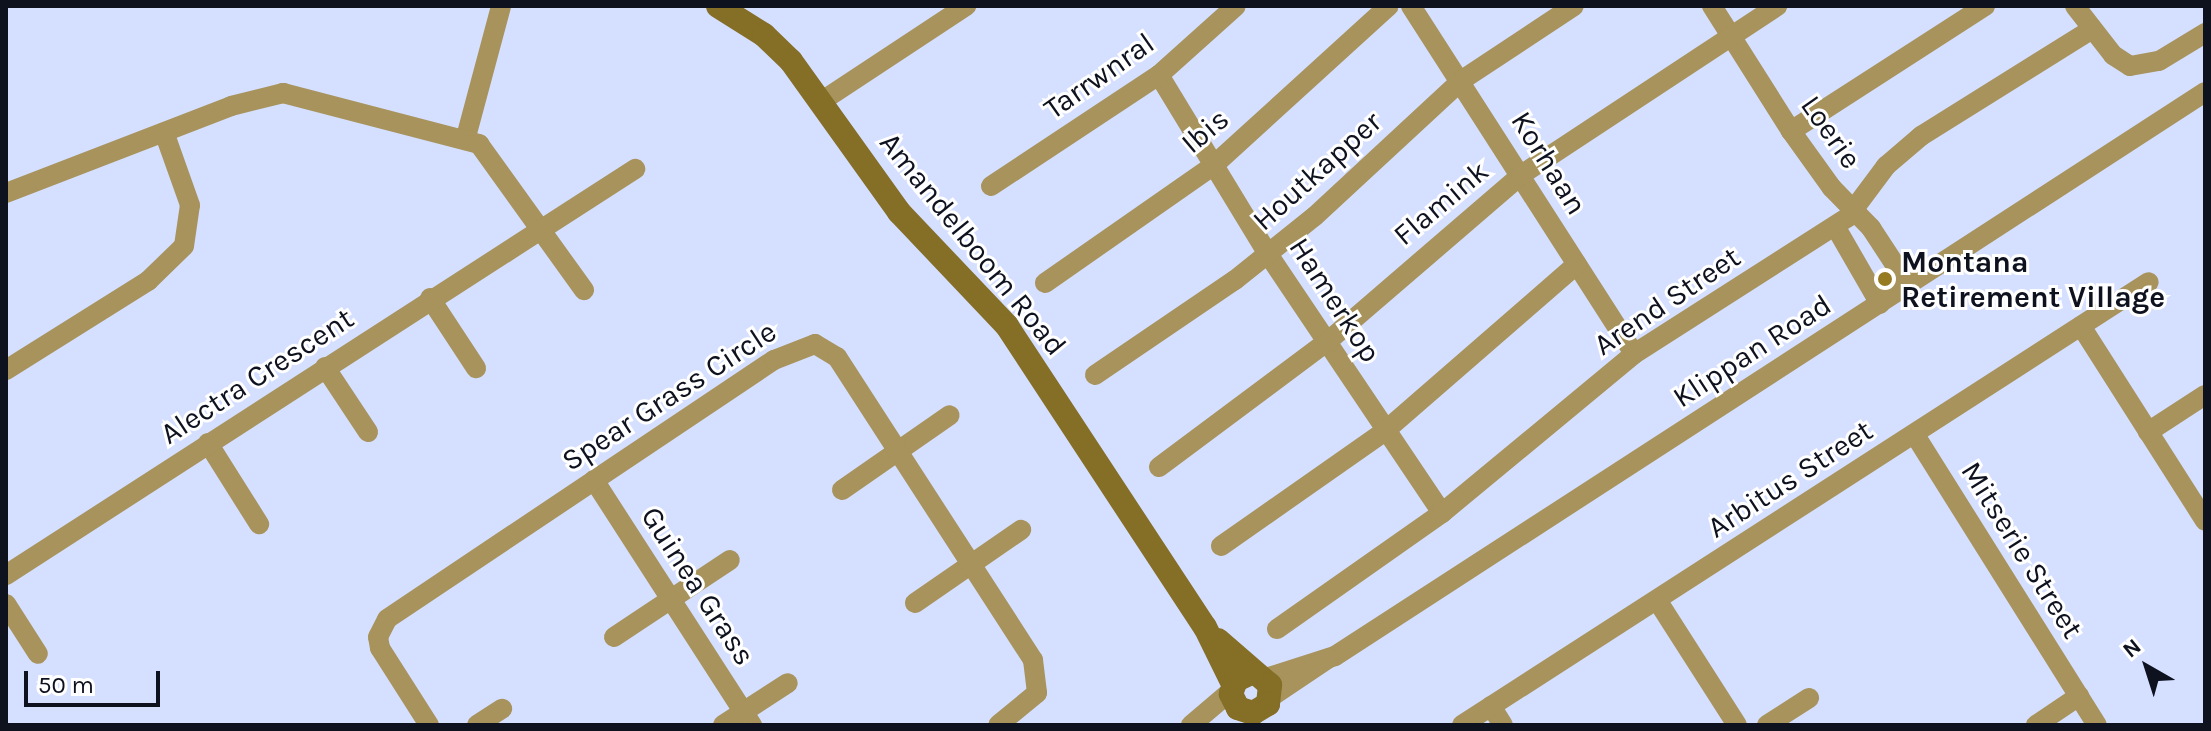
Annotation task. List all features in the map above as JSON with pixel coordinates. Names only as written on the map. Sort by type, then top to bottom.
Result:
[{"type":"street","points":[[466,137],[501,6]]},
{"type":"street","name":"Amandelboom Road","points":[[718,6],[764,35],[822,101],[899,212],[1007,326],[1255,700]]},
{"type":"street","points":[[822,101],[966,6]]},
{"type":"street","name":"Tarrwnral","points":[[991,186],[1159,75],[1236,6]]},
{"type":"street","name":"Ibis","points":[[1045,283],[1214,165],[1389,6]]},
{"type":"street","name":"Korhaan","points":[[1411,6],[1462,80],[1634,354]]},
{"type":"street","name":"Houtkapper","points":[[1095,375],[1268,254],[1462,80],[1574,6]]},
{"type":"street","name":"Loerie","points":[[1712,6],[1791,131],[1855,211],[1909,286]]},
{"type":"street","name":"Flamink","points":[[1159,467],[1327,342],[1521,175],[1777,6]]},
{"type":"street","points":[[1791,131],[1985,6]]},
{"type":"street","points":[[2075,6],[2121,63],[2143,67],[2205,33]]},
{"type":"street","name":"Arend Street","points":[[1277,629],[1442,513],[1634,354],[1855,211],[1875,178],[1921,136],[2092,29]]},
{"type":"street","name":"Hamerkop","points":[[1159,75],[1268,254],[1442,513]]},
{"type":"street","name":"Klippan Road","points":[[1194,723],[1255,700],[1329,658],[2205,92]]},
{"type":"street","points":[[6,193],[231,106],[283,93],[466,137],[490,153],[584,290]]},
{"type":"street","points":[[6,370],[148,281],[184,246],[190,205],[164,132]]},
{"type":"street","name":"Alectra Crescent","points":[[6,575],[540,226],[635,169]]},
{"type":"street","points":[[1835,226],[1880,304]]},
{"type":"street","points":[[1221,546],[1385,431],[1577,264]]},
{"type":"street","name":"Arbitus Street","points":[[1462,725],[2149,282]]},
{"type":"street","points":[[430,298],[476,368]]},
{"type":"street","points":[[2081,326],[2205,521]]},
{"type":"street","name":"Spear Grass Circle","points":[[429,725],[385,659],[380,628],[397,610],[774,360],[815,344],[837,357],[1039,674],[1033,699],[998,725]]},
{"type":"street","points":[[325,367],[368,432]]},
{"type":"street","points":[[2148,432],[2205,395]]},
{"type":"street","points":[[842,490],[950,415]]},
{"type":"street","name":"Mitserie Street","points":[[1915,435],[2097,725]]},
{"type":"street","points":[[208,443],[259,524]]},
{"type":"street","name":"Guinea Grass","points":[[594,480],[748,718]]},
{"type":"street","points":[[915,603],[1021,530]]},
{"type":"street","points":[[614,637],[730,560]]},
{"type":"street","points":[[1657,600],[1737,725]]},
{"type":"street","points":[[6,604],[38,654]]},
{"type":"street","points":[[723,725],[748,718],[788,683]]},
{"type":"street","points":[[2036,725],[2079,696]]},
{"type":"street","points":[[1767,725],[1809,698]]},
{"type":"street","points":[[1491,706],[1503,725]]},
{"type":"street","points":[[477,725],[502,709]]},
{"type":"place","name":"Montana Retirement Village","points":[[1885,279]]}]
